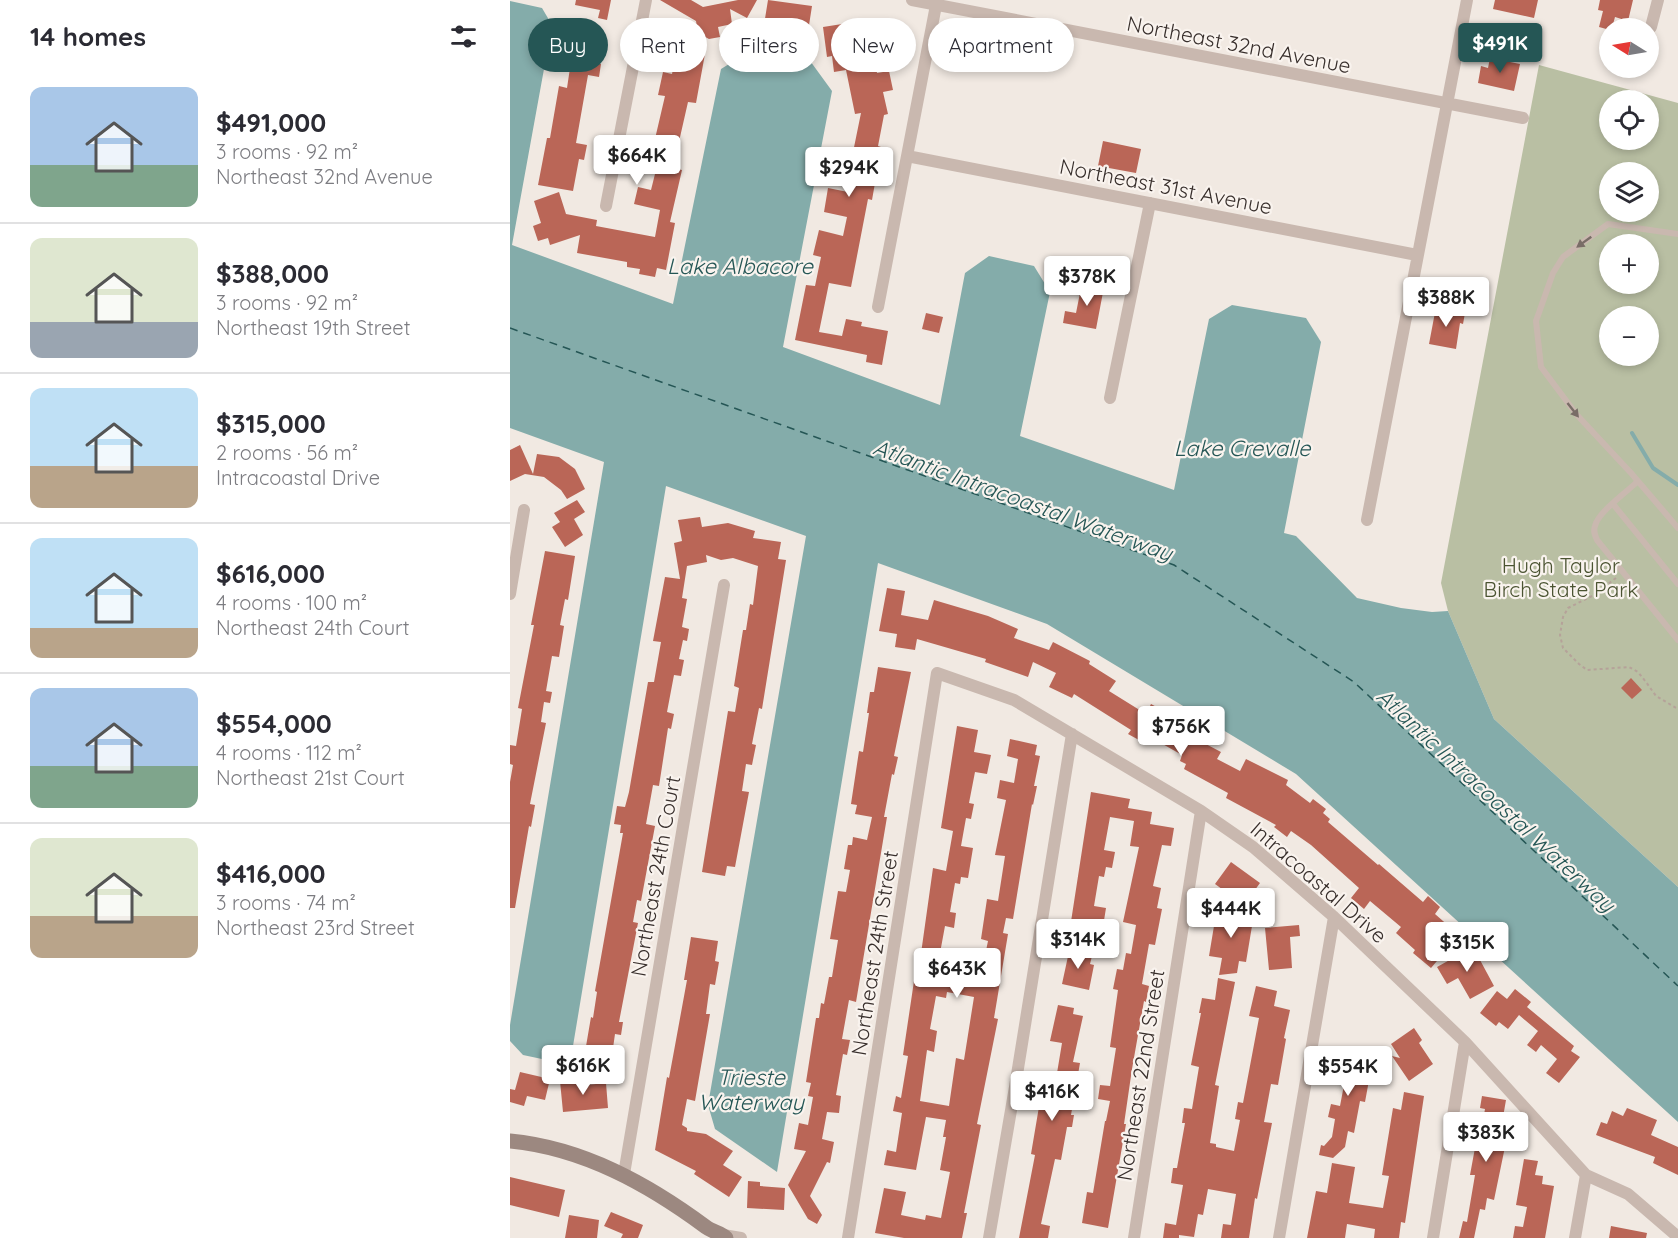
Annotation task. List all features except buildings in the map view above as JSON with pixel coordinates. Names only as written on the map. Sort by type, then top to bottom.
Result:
[{"type":"street","points":[[606,206],[646,0]]},
{"type":"street","name":"Northeast 32nd Avenue","points":[[912,0],[937,2],[1523,118]]},
{"type":"street","points":[[1366,520],[1467,0]]},
{"type":"street","points":[[1653,18],[1658,0]]},
{"type":"street","points":[[878,307],[937,2]]},
{"type":"street","name":"Northeast 31st Avenue","points":[[907,156],[1417,255]]},
{"type":"street","points":[[1110,398],[1150,203]]},
{"type":"street","points":[[510,594],[524,510]]},
{"type":"street","name":"Northeast 24th Court","points":[[624,1174],[724,585]]},
{"type":"street","name":"Intracoastal Drive","points":[[938,673],[1014,700],[1201,811],[1253,846],[1334,917],[1465,1041],[1586,1175],[1628,1194],[1678,1237]]},
{"type":"street","name":"Northeast 24th Street","points":[[848,1238],[938,673]]},
{"type":"street","points":[[988,1238],[1015,1087],[1072,734]]},
{"type":"street","name":"Northeast 22nd Street","points":[[1134,1238],[1201,811]]},
{"type":"street","points":[[1279,1238],[1334,917]]},
{"type":"street","points":[[1432,1238],[1465,1041]]},
{"type":"street","points":[[510,1141],[561,1150],[624,1174],[677,1205],[719,1236],[741,1238]]},
{"type":"street","points":[[1575,1238],[1586,1175]]},
{"type":"lane","points":[[1678,234],[1608,224],[1563,257],[1553,273],[1536,321],[1541,367],[1577,415],[1678,528]]},
{"type":"lane","points":[[1638,481],[1595,523],[1594,532],[1597,540],[1678,640]]},
{"type":"lane","points":[[1613,504],[1678,584]]},
{"type":"path","points":[[1624,573],[1592,596],[1568,608],[1560,626],[1563,648],[1587,670],[1629,667],[1642,677],[1656,696],[1678,709]]},
{"type":"green space","name":"Hugh Taylor Birch State Park","points":[[1539,65],[1630,90],[1599,90],[1599,150],[1659,150],[1659,98],[1678,103],[1678,887],[1494,719],[1448,611],[1441,583]]},
{"type":"water","points":[[510,1],[542,8],[548,18],[528,18],[528,72],[543,72],[512,245],[673,304],[720,72],[818,72],[832,91],[783,347],[940,405],[965,273],[989,256],[1034,266],[1050,292],[1020,436],[1174,490],[1209,319],[1232,305],[1306,318],[1321,342],[1284,533],[1296,536],[1357,598],[1401,608],[1432,612],[1448,611],[1494,719],[1678,887],[1678,1122],[1296,774],[1047,624],[878,563],[777,1172],[715,1129],[708,1105],[806,536],[666,486],[572,1052],[556,1062],[523,1055],[510,1041],[510,1025],[604,462],[510,428]]},
{"type":"waterway","points":[[1632,433],[1653,468],[1678,485]]},
{"type":"ferry route","points":[[510,328],[1174,565],[1354,682],[1678,986]]},
{"type":"water label","name":"Lake Albacore","points":[[740,266]]},
{"type":"water label","name":"Lake Crevalle","points":[[1242,448]]},
{"type":"water label","name":"Atlantic Intracoastal Waterway","points":[[1023,500]]},
{"type":"water label","name":"Atlantic Intracoastal Waterway","points":[[1496,800]]},
{"type":"water label","name":"Trieste Waterway","points":[[751,1090]]}]
